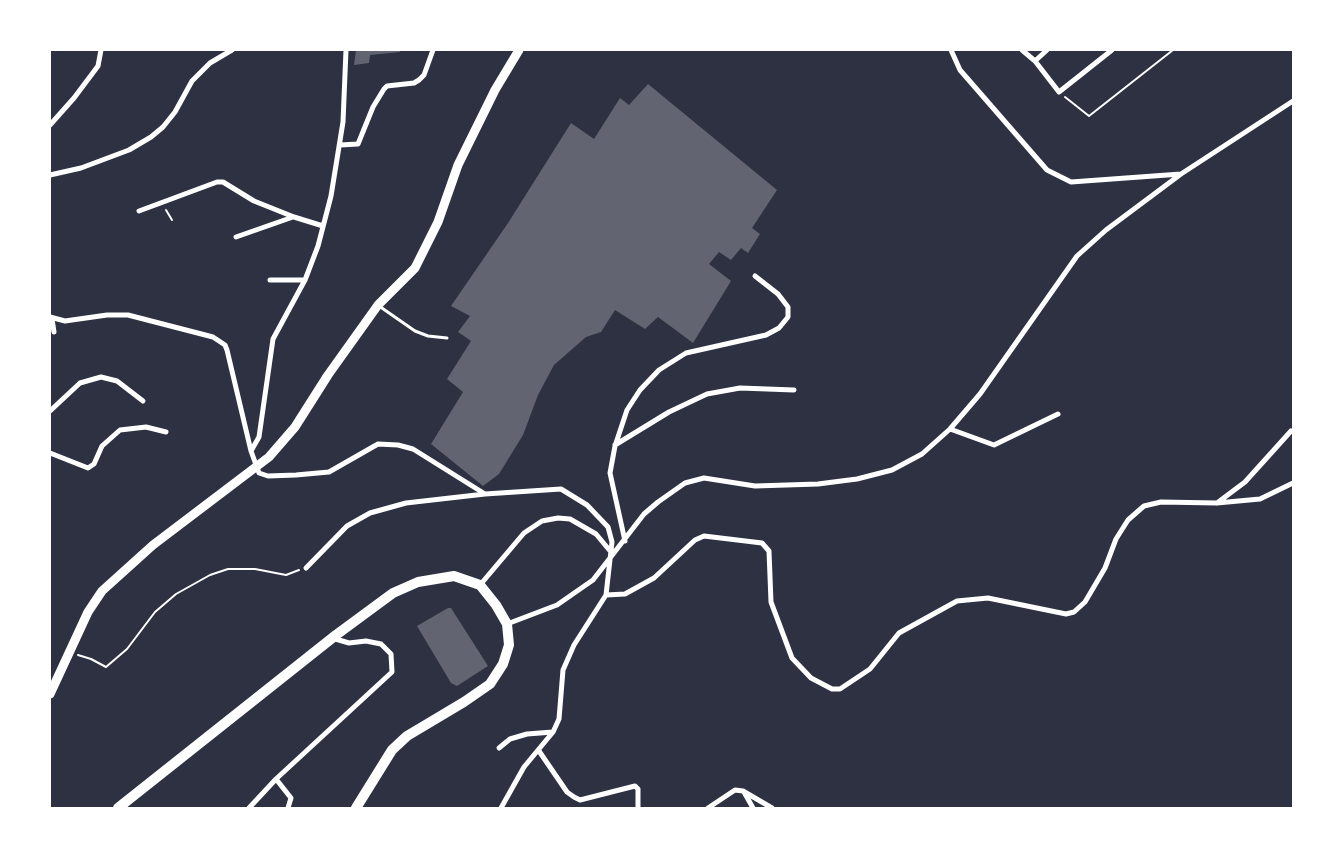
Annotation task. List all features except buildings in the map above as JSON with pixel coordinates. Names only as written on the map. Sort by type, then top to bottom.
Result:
[{"type":"main road","points":[[50,694],[88,612],[111,582],[153,545],[269,457],[295,427],[328,375],[378,305],[406,279],[421,259],[438,222],[458,165],[495,90],[519,50]]},
{"type":"main road","points":[[118,808],[332,638],[393,593],[418,582],[454,576],[480,585],[496,605],[507,624],[509,645],[503,664],[490,684],[407,736],[392,750],[356,808]]},
{"type":"street","points":[[50,125],[98,66],[101,50]]},
{"type":"street","points":[[50,175],[81,168],[129,150],[151,137],[163,127],[174,112],[192,81],[210,63],[232,50]]},
{"type":"street","points":[[251,451],[259,437],[273,338],[305,280],[323,226],[340,145],[346,50]]},
{"type":"street","points":[[340,145],[358,144],[373,107],[384,89],[387,86],[414,83],[419,80],[424,75],[433,50]]},
{"type":"street","points":[[950,50],[960,70],[1047,170],[1070,182],[1181,174]]},
{"type":"street","points":[[1022,50],[1034,61],[1059,92],[1112,50]]},
{"type":"street","points":[[1034,61],[1047,50]]},
{"type":"street","points":[[507,624],[568,599],[594,580],[651,508],[686,483],[704,478],[755,486],[818,484],[857,479],[892,470],[922,454],[950,428],[980,394],[1077,256],[1106,230],[1181,174],[1293,101]]},
{"type":"street","points":[[139,211],[217,182],[223,182],[254,201],[323,226]]},
{"type":"street","points":[[236,237],[294,217]]},
{"type":"street","points":[[625,541],[610,473],[615,446],[627,410],[640,390],[659,370],[686,353],[766,335],[779,328],[788,317],[788,307],[778,294],[755,276]]},
{"type":"street","points":[[270,280],[305,280]]},
{"type":"street","points":[[54,332],[51,318],[65,321],[128,314],[213,337],[224,345],[227,350],[251,451],[259,473],[268,476],[328,472],[378,444],[398,445],[412,449],[486,494]]},
{"type":"street","points":[[50,410],[80,382],[101,377],[117,381],[143,401]]},
{"type":"street","points":[[615,446],[669,412],[707,394],[740,388],[794,390]]},
{"type":"street","points":[[950,428],[994,445],[1058,414]]},
{"type":"street","points":[[50,453],[88,468],[94,464],[102,446],[120,430],[146,427],[166,432]]},
{"type":"street","points":[[1217,503],[1245,482],[1291,431]]},
{"type":"street","points":[[606,595],[625,594],[654,578],[694,540],[704,536],[762,543],[769,552],[771,602],[792,658],[811,678],[832,689],[840,689],[870,668],[899,633],[957,600],[988,598],[1066,614],[1074,612],[1085,602],[1105,568],[1116,539],[1128,520],[1144,506],[1161,502],[1217,503],[1260,499],[1293,483]]},
{"type":"street","points":[[306,568],[347,526],[370,513],[406,502],[555,489],[568,492],[587,505],[608,527],[612,542],[606,595],[574,645],[563,670],[559,719],[553,732],[524,766],[501,808]]},
{"type":"street","points":[[480,585],[524,533],[542,521],[558,518],[570,519],[596,534],[611,552]]},
{"type":"street","points":[[249,808],[276,779],[392,672],[391,654],[381,644],[366,641],[349,643],[332,638]]},
{"type":"street","points":[[499,748],[510,740],[526,734],[553,732]]},
{"type":"street","points":[[538,751],[567,792],[574,797],[580,800],[635,786],[638,789],[638,808]]},
{"type":"street","points":[[276,779],[291,798],[288,808]]},
{"type":"street","points":[[708,808],[729,793],[743,791],[772,808]]},
{"type":"street","points":[[743,791],[753,808]]},
{"type":"lane","points":[[378,305],[415,331],[428,336],[447,338]]},
{"type":"path","points":[[1059,92],[1089,116],[1173,50]]},
{"type":"path","points":[[163,203],[172,220]]},
{"type":"path","points":[[68,653],[90,658],[106,667],[127,649],[155,612],[176,594],[210,575],[228,570],[255,569],[286,575],[306,568]]}]
